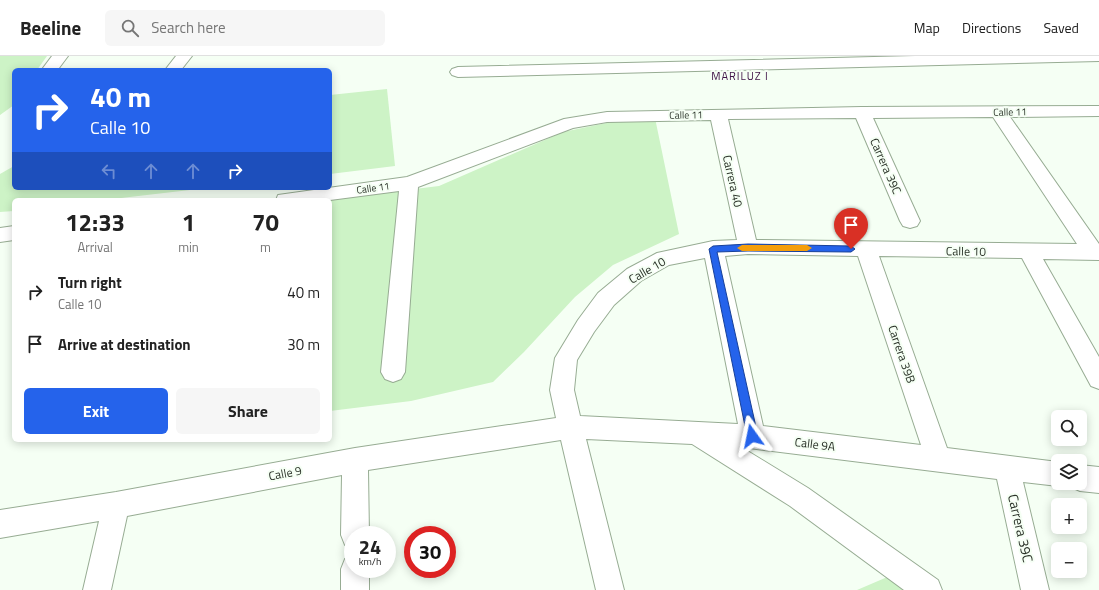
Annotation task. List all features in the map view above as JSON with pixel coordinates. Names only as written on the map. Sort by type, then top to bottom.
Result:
[{"type":"street","points":[[175,68],[184,56]]},
{"type":"street","points":[[458,72],[754,60],[1099,56]]},
{"type":"street","name":"Calle 11","points":[[300,198],[409,183],[570,123],[615,117],[862,112],[1099,111]]},
{"type":"street","name":"Carrera 39C","points":[[862,112],[910,221]]},
{"type":"street","points":[[998,112],[1096,252]]},
{"type":"street","name":"Carrera 40","points":[[718,114],[748,247]]},
{"type":"street","points":[[393,372],[409,183]]},
{"type":"street","points":[[0,235],[12,233]]},
{"type":"street","name":"Calle 10","points":[[610,590],[562,390],[566,358],[586,326],[606,299],[634,275],[664,258],[713,249],[748,247],[1096,252]]},
{"type":"street","points":[[713,249],[752,436]]},
{"type":"street","name":"Carrera 39B","points":[[866,249],[938,459]]},
{"type":"street","points":[[1029,252],[1099,378]]},
{"type":"street","name":"Calle 9A","points":[[571,428],[752,436],[1051,473]]},
{"type":"street","name":"Calle 9","points":[[0,524],[116,505],[355,460],[571,428]]},
{"type":"street","points":[[698,434],[799,497],[928,590]]},
{"type":"street","points":[[355,460],[355,526]]},
{"type":"street","name":"Carrera 39C","points":[[1007,467],[1035,590]]},
{"type":"street","points":[[1087,479],[1099,480]]},
{"type":"street","points":[[97,590],[116,505]]},
{"type":"street","points":[[355,578],[355,590]]},
{"type":"green space","points":[[0,56],[47,56],[38,68],[12,68],[12,106],[0,115]]},
{"type":"green space","points":[[387,89],[395,166],[332,174],[332,95]]},
{"type":"green space","points":[[655,118],[679,234],[613,265],[575,297],[524,352],[493,382],[411,401],[332,411],[332,199],[439,186],[563,132],[621,120]]},
{"type":"green space","points":[[12,167],[12,190],[190,190],[121,198],[12,198],[12,211],[0,212],[0,174]]},
{"type":"green space","points":[[892,575],[916,590],[857,590]]},
{"type":"slow traffic","points":[[742,248],[807,248]]},
{"type":"district","name":"MARILUZ I","points":[[740,76]]},
{"type":"route","points":[[752,436],[713,249],[748,247],[851,249]]}]
